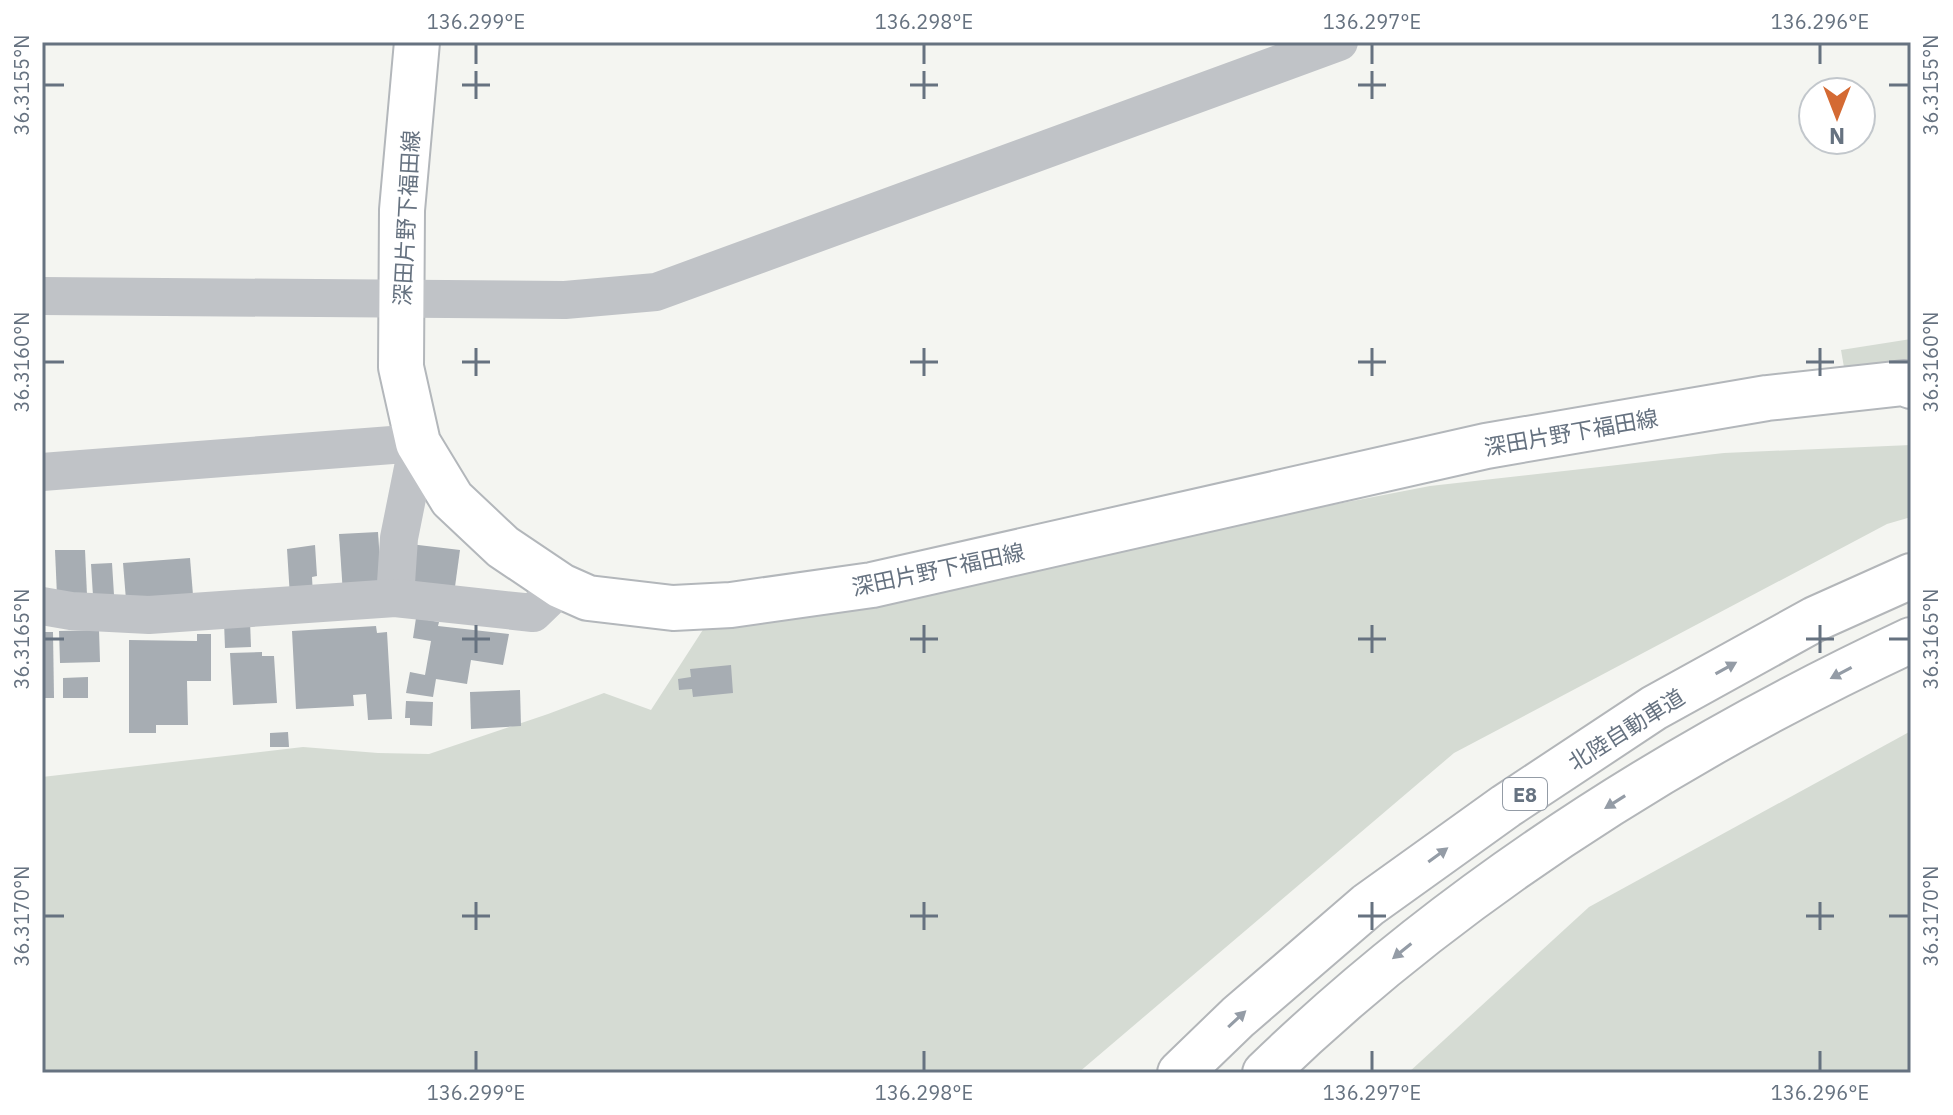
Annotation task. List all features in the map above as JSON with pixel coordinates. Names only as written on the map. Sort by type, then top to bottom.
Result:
[{"type":"main road","name":"深田片野下福田線","points":[[417,42],[402,210],[401,367],[418,443],[452,499],[503,547],[561,586],[588,598],[673,608],[731,605],[872,585],[1486,446],[1767,398],[1904,383],[1911,386]]},
{"type":"main road","name":"北陸自動車道","points":[[1180,1073],[1238,1017],[1368,905],[1506,806],[1654,708],[1815,619],[1911,576]]},
{"type":"main road","name":"E8","points":[[1265,1073],[1403,950],[1552,842],[1698,749],[1851,668],[1911,640]]},
{"type":"street","points":[[42,296],[565,300],[656,292],[1339,42]]},
{"type":"street","points":[[42,472],[418,443],[399,538],[395,598]]},
{"type":"street","points":[[42,606],[149,615],[395,598],[533,613],[561,586]]},
{"type":"shaded area","points":[[1911,339],[1911,376],[1845,373],[1841,350]]},
{"type":"shaded area","points":[[1911,445],[1911,517],[1887,524],[1454,753],[1078,1073],[42,1073],[42,777],[303,747],[429,754],[604,693],[651,710],[706,625],[959,586],[1430,486],[1724,453]]},
{"type":"shaded area","points":[[1911,731],[1911,1073],[1408,1073],[1589,907]]},
{"type":"building","points":[[378,532],[382,591],[343,594],[339,534]]},
{"type":"building","points":[[410,544],[460,550],[454,594],[404,588]]},
{"type":"building","points":[[315,545],[317,576],[312,577],[313,596],[290,597],[287,549]]},
{"type":"building","points":[[55,550],[85,550],[87,595],[57,596]]},
{"type":"building","points":[[190,558],[193,595],[126,600],[123,563]]},
{"type":"building","points":[[112,563],[114,595],[93,596],[91,564]]},
{"type":"building","points":[[416,618],[439,622],[438,626],[509,634],[503,665],[471,660],[467,684],[436,679],[433,697],[406,693],[410,672],[425,675],[431,641],[413,638]]},
{"type":"building","points":[[250,621],[251,647],[225,648],[224,622]]},
{"type":"building","points":[[376,626],[377,633],[387,632],[392,719],[368,720],[366,694],[353,695],[354,706],[296,709],[292,631]]},
{"type":"building","points":[[99,630],[100,662],[60,663],[59,631]]},
{"type":"building","points":[[42,632],[53,632],[54,698],[42,698]]},
{"type":"building","points":[[197,634],[211,634],[211,681],[187,681],[188,725],[156,725],[156,733],[129,733],[129,640],[197,641]]},
{"type":"building","points":[[262,652],[262,656],[274,656],[277,703],[233,705],[230,653]]},
{"type":"building","points":[[731,665],[733,693],[693,697],[692,689],[679,690],[678,679],[691,677],[690,669]]},
{"type":"building","points":[[88,677],[88,698],[63,698],[63,678]]},
{"type":"building","points":[[520,690],[521,726],[471,729],[470,692]]},
{"type":"building","points":[[406,701],[433,702],[432,726],[410,725],[410,718],[405,718]]},
{"type":"building","points":[[288,732],[289,747],[270,747],[270,733]]}]
